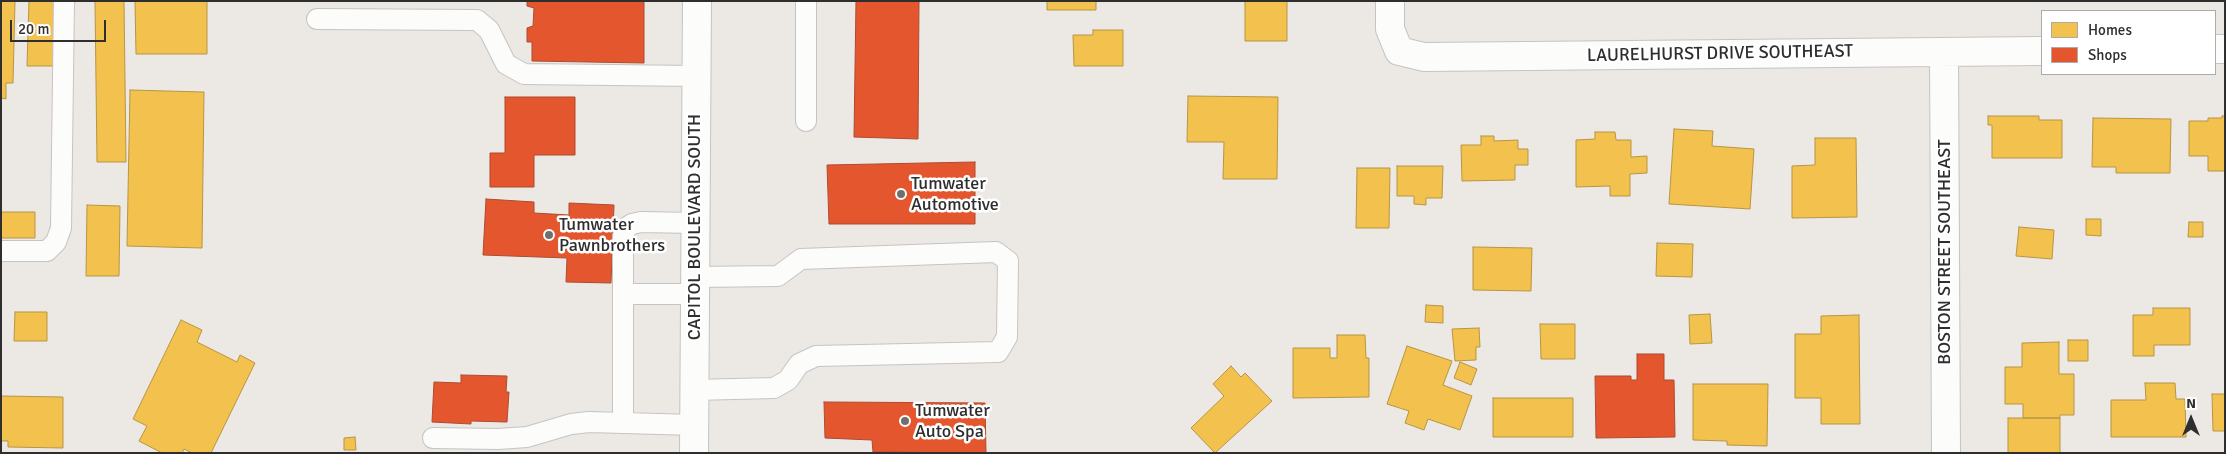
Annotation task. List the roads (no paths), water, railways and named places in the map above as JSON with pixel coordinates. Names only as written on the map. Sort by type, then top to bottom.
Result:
[{"type":"street","name":"CAPITOL BOULEVARD SOUTH","points":[[694,453],[697,1]]},
{"type":"street","name":"LAURELHURST DRIVE SOUTHEAST","points":[[1390,1],[1390,29],[1399,51],[1424,57],[2041,51]]},
{"type":"street","name":"BOSTON STREET SOUTHEAST","points":[[1944,52],[1946,453]]},
{"type":"lane","points":[[1,251],[47,251],[56,242],[61,228],[64,1]]},
{"type":"lane","points":[[806,1],[806,122]]},
{"type":"lane","points":[[318,20],[477,20],[489,30],[506,64],[524,74],[696,76]]},
{"type":"lane","points":[[623,423],[623,236],[626,228],[641,222],[695,223]]},
{"type":"lane","points":[[623,294],[778,276],[802,259],[996,252],[1008,261],[1006,337],[998,352],[816,356],[799,364],[788,380],[774,388],[694,390]]},
{"type":"lane","points":[[433,438],[498,439],[527,437],[571,424],[589,422],[694,425]]},
{"type":"place","name":"Tumwater Automotive","points":[[901,194]]},
{"type":"place","name":"Tumwater Pawnbrothers","points":[[549,235]]},
{"type":"place","name":"Tumwater Auto Spa","points":[[905,421]]}]
